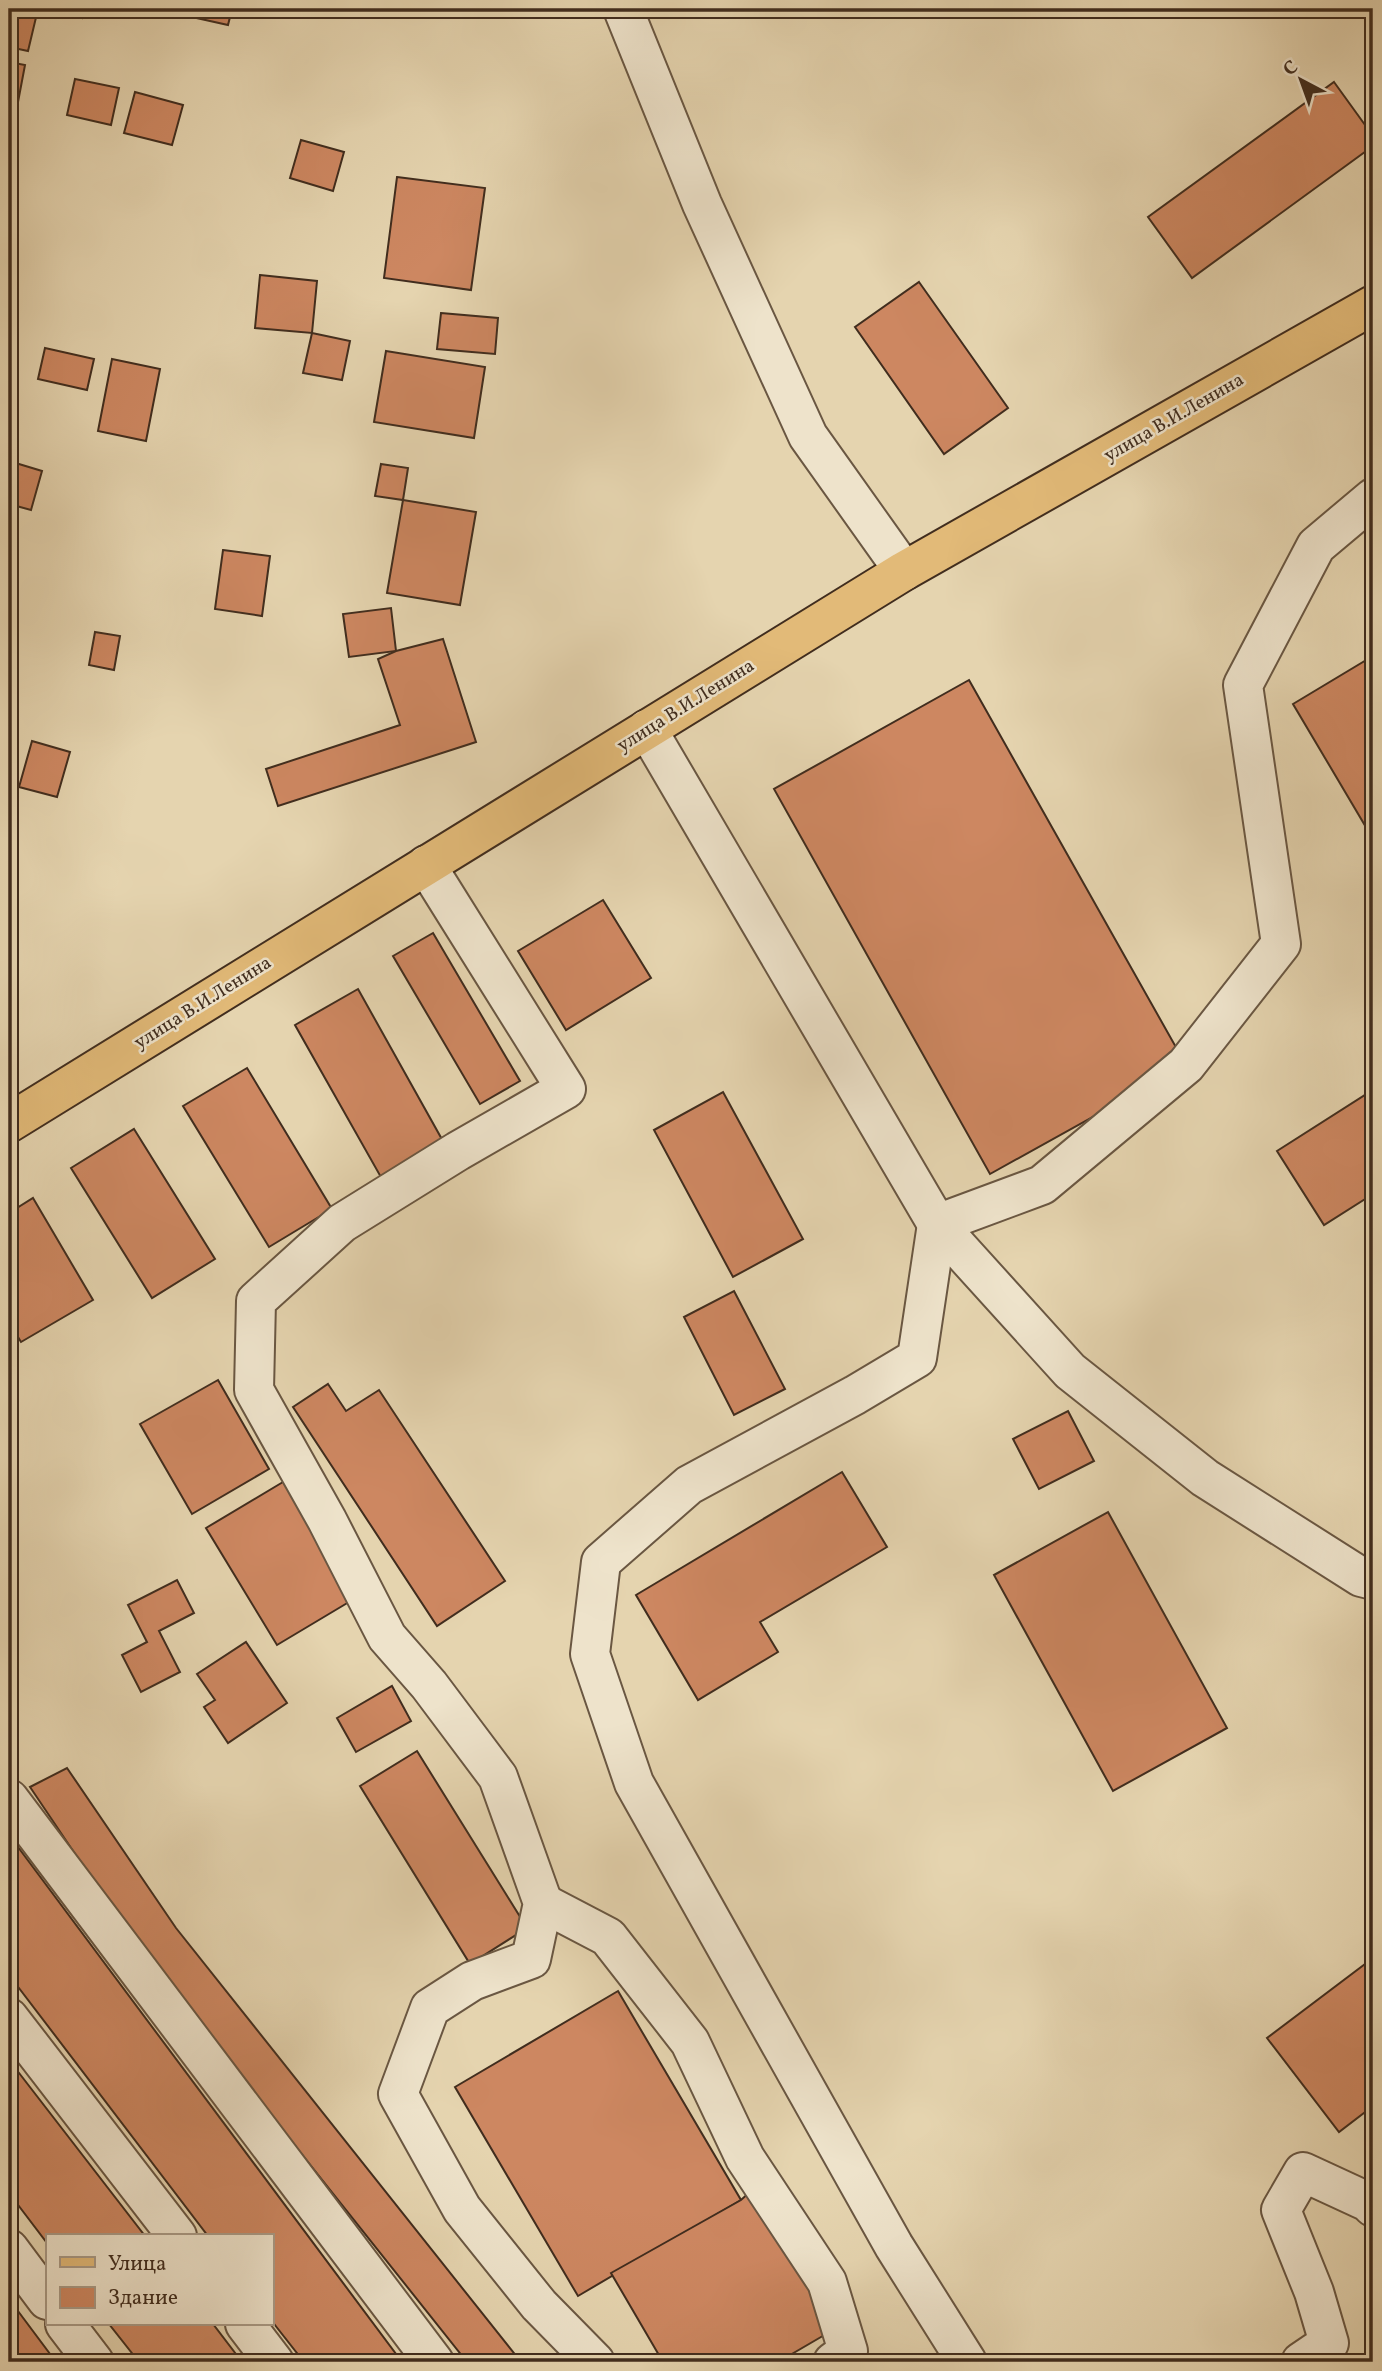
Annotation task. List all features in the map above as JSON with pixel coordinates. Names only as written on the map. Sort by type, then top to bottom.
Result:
[{"type":"main road","name":"улица В.И.Ленина","points":[[9,1123],[904,571],[1373,305]]},
{"type":"street","points":[[624,9],[702,204],[808,436],[904,571]]},
{"type":"street","points":[[937,1224],[1042,1185],[1185,1065],[1281,944],[1243,685],[1316,546],[1373,498]]},
{"type":"street","points":[[648,729],[937,1224],[1070,1371],[1205,1478],[1361,1577],[1373,1580]]},
{"type":"street","points":[[426,865],[566,1089],[341,1223],[256,1300],[254,1390],[327,1520],[387,1637],[429,1685],[498,1777],[543,1903],[531,1959],[472,1981],[430,2008],[398,2094],[462,2209],[539,2305],[595,2362]]},
{"type":"street","points":[[937,1224],[917,1358],[855,1395],[689,1485],[601,1562],[590,1654],[634,1783],[894,2246],[967,2362]]},
{"type":"street","points":[[9,1799],[434,2362]]},
{"type":"street","points":[[543,1903],[608,1937],[690,2042],[745,2158],[827,2281],[848,2350],[833,2362]]},
{"type":"street","points":[[9,2018],[175,2234]]},
{"type":"street","points":[[1301,2362],[1329,2343],[1314,2292],[1281,2210],[1303,2172],[1368,2202],[1373,2207]]},
{"type":"street","points":[[9,2249],[46,2299]]},
{"type":"street","points":[[67,2326],[94,2362]]},
{"type":"street","points":[[247,2326],[274,2362]]},
{"type":"building","points":[[9,9],[38,9],[28,51],[9,47]]},
{"type":"building","points":[[42,9],[84,9],[82,18]]},
{"type":"building","points":[[156,9],[232,9],[228,25]]},
{"type":"building","points":[[9,62],[25,65],[11,139],[9,138]]},
{"type":"building","points":[[75,79],[119,88],[111,125],[67,115]]},
{"type":"building","points":[[1334,82],[1373,136],[1373,146],[1192,278],[1148,217]]},
{"type":"building","points":[[135,92],[183,105],[172,145],[124,133]]},
{"type":"building","points":[[301,140],[344,152],[333,191],[290,178]]},
{"type":"building","points":[[397,177],[485,188],[471,290],[384,278]]},
{"type":"building","points":[[260,275],[317,281],[312,333],[255,328]]},
{"type":"building","points":[[919,282],[1008,408],[944,454],[855,327]]},
{"type":"building","points":[[441,313],[498,318],[495,354],[437,349]]},
{"type":"building","points":[[312,333],[350,341],[342,380],[303,373]]},
{"type":"building","points":[[45,348],[94,359],[87,390],[38,379]]},
{"type":"building","points":[[386,351],[485,367],[474,438],[374,422]]},
{"type":"building","points":[[112,359],[160,369],[146,441],[98,431]]},
{"type":"building","points":[[9,461],[42,471],[31,510],[9,504]]},
{"type":"building","points":[[381,464],[408,468],[403,500],[375,496]]},
{"type":"building","points":[[403,500],[476,512],[460,605],[387,593]]},
{"type":"building","points":[[223,550],[270,556],[262,616],[215,609]]},
{"type":"building","points":[[391,608],[396,651],[349,657],[343,614]]},
{"type":"building","points":[[95,632],[120,636],[114,670],[89,665]]},
{"type":"building","points":[[443,639],[476,742],[278,806],[266,769],[400,725],[378,659],[396,651]]},
{"type":"building","points":[[1373,656],[1373,839],[1293,704]]},
{"type":"building","points":[[969,680],[1186,1065],[990,1174],[774,789]]},
{"type":"building","points":[[32,741],[70,752],[57,797],[19,787]]},
{"type":"building","points":[[603,900],[651,978],[566,1030],[518,951]]},
{"type":"building","points":[[433,933],[520,1081],[480,1104],[393,956]]},
{"type":"building","points":[[358,989],[444,1143],[382,1179],[295,1025]]},
{"type":"building","points":[[247,1068],[332,1209],[269,1247],[183,1106]]},
{"type":"building","points":[[723,1092],[803,1239],[733,1277],[654,1130]]},
{"type":"building","points":[[1365,1095],[1373,1108],[1373,1194],[1324,1225],[1277,1151]]},
{"type":"building","points":[[134,1129],[215,1259],[152,1298],[71,1168]]},
{"type":"building","points":[[33,1198],[93,1300],[21,1342],[9,1322],[9,1213]]},
{"type":"building","points":[[734,1291],[785,1389],[734,1415],[684,1317]]},
{"type":"building","points":[[218,1380],[269,1469],[192,1514],[140,1424]]},
{"type":"building","points":[[328,1384],[346,1411],[379,1390],[505,1581],[437,1626],[293,1407]]},
{"type":"building","points":[[1068,1411],[1094,1461],[1039,1489],[1013,1439]]},
{"type":"building","points":[[842,1472],[887,1547],[760,1622],[778,1652],[698,1700],[636,1595]]},
{"type":"building","points":[[288,1479],[359,1596],[277,1645],[206,1528]]},
{"type":"building","points":[[1108,1512],[1227,1728],[1113,1791],[994,1575]]},
{"type":"building","points":[[177,1580],[194,1613],[159,1631],[180,1672],[141,1692],[122,1655],[147,1642],[128,1605]]},
{"type":"building","points":[[246,1642],[287,1703],[228,1743],[204,1707],[215,1700],[197,1674]]},
{"type":"building","points":[[392,1686],[411,1721],[356,1752],[337,1718]]},
{"type":"building","points":[[417,1751],[527,1928],[470,1964],[360,1786]]},
{"type":"building","points":[[67,1768],[176,1928],[521,2362],[467,2362],[143,1955],[30,1787]]},
{"type":"building","points":[[9,1835],[402,2362],[304,2362],[273,2323],[273,2234],[206,2234],[9,1975]]},
{"type":"building","points":[[1373,1958],[1373,2106],[1339,2132],[1267,2038]]},
{"type":"building","points":[[618,1991],[741,2200],[578,2296],[455,2087]]},
{"type":"building","points":[[9,2060],[143,2234],[46,2234],[46,2242],[9,2193]]},
{"type":"building","points":[[751,2191],[833,2330],[778,2362],[663,2362],[611,2273],[741,2200]]},
{"type":"building","points":[[9,2299],[56,2362],[9,2362]]},
{"type":"building","points":[[111,2326],[215,2326],[242,2362],[139,2362]]}]
